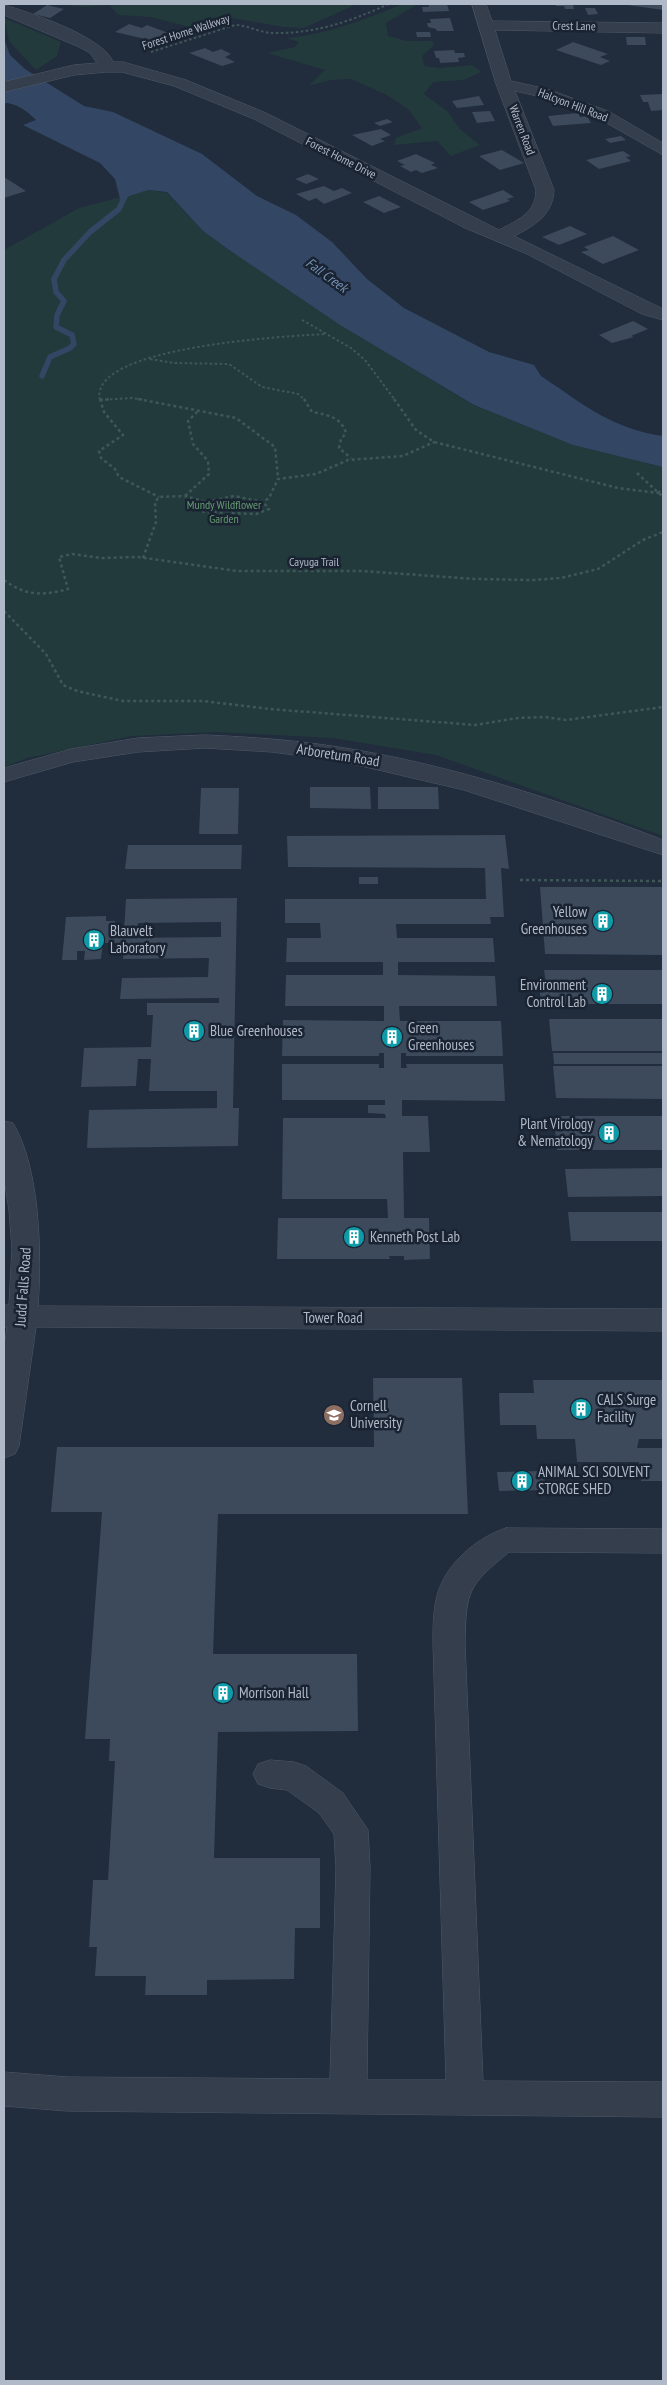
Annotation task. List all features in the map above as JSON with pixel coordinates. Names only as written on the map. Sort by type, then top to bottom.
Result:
[{"type":"street","name":"Warren Road","points":[[479,4],[504,84],[545,190],[546,198],[535,216],[500,236]]},
{"type":"street","points":[[4,10],[46,25],[104,61]]},
{"type":"street","name":"Crest Lane","points":[[484,25],[663,28]]},
{"type":"street","name":"Forest Home Drive","points":[[4,87],[104,61],[154,74],[215,96],[260,116],[470,224],[500,236],[663,315]]},
{"type":"street","name":"Halcyon Hill Road","points":[[504,84],[541,92],[602,114],[663,150]]},
{"type":"street","name":"Arboretum Road","points":[[4,775],[71,756],[140,744],[175,741],[238,743],[299,748],[360,756],[419,769],[485,788],[663,848]]},
{"type":"street","name":"Judd Falls Road","points":[[4,1130],[14,1159],[25,1209],[27,1261],[13,1316],[4,1446]]},
{"type":"street","name":"Tower Road","points":[[13,1316],[663,1320]]},
{"type":"street","points":[[465,2098],[449,1643],[452,1596],[464,1574],[482,1557],[506,1540],[663,1541]]},
{"type":"street","points":[[270,1774],[294,1776],[331,1803],[351,1830],[353,1868],[348,2097]]},
{"type":"street","points":[[4,2090],[67,2094],[663,2100]]},
{"type":"path","name":"Forest Home Walkway","points":[[104,61],[139,57],[166,46],[235,24],[245,25],[270,33],[317,31],[363,16],[389,4]]},
{"type":"path","points":[[302,320],[351,348],[365,360],[416,430],[434,442],[618,488],[658,493],[663,489]]},
{"type":"path","points":[[196,501],[200,510],[204,512],[256,514],[269,509],[263,502],[234,496],[206,502],[196,501],[185,496],[159,497],[119,477],[115,469],[100,458],[99,450],[123,435],[122,430],[102,408],[99,395],[103,382],[116,371],[132,363],[150,359],[162,352],[261,338],[327,334]]},
{"type":"path","points":[[150,359],[179,363],[213,362],[229,364],[244,372],[256,384],[268,389],[302,396],[312,412],[332,416],[343,424],[346,433],[341,439],[339,448],[352,459]]},
{"type":"path","points":[[100,400],[132,398],[236,418],[245,427],[264,437],[275,447],[278,478],[269,498],[263,502]]},
{"type":"path","points":[[185,496],[209,474],[208,461],[196,451],[189,436],[188,421],[198,412]]},
{"type":"path","points":[[278,478],[321,472],[333,465],[352,459],[397,459],[418,453],[434,442]]},
{"type":"path","points":[[637,473],[663,497]]},
{"type":"path","points":[[143,558],[156,522],[155,502],[159,497]]},
{"type":"path","name":"Cayuga Trail","points":[[4,580],[26,594],[46,595],[68,589],[59,557],[67,553],[96,558],[143,558],[198,568],[363,571],[515,579],[561,577],[588,573],[609,566],[638,543],[663,532]]},
{"type":"path","points":[[4,611],[30,636],[57,668],[63,685],[77,691],[122,701],[202,701],[270,710],[475,725],[510,719],[545,717],[560,720],[663,707]]},
{"type":"path","points":[[520,880],[663,881]]},
{"type":"green space","points":[[55,4],[357,4],[304,28],[284,27],[232,18],[189,27],[151,17],[118,15],[109,5],[85,7]]},
{"type":"green space","points":[[402,4],[418,4],[386,23],[388,36],[407,41],[432,41],[434,45],[422,56],[424,66],[440,68],[472,65],[481,72],[464,80],[433,82],[424,94],[447,111],[460,129],[480,145],[451,156],[437,141],[394,145],[396,138],[422,128],[408,109],[387,95],[351,79],[330,80],[309,86],[325,70],[267,53],[295,47],[299,42],[287,38],[346,26]]},
{"type":"green space","points":[[4,18],[61,42],[57,56],[36,70],[9,41]]},
{"type":"green space","name":"Mundy Wildflower Garden","points":[[148,190],[167,193],[203,231],[232,252],[340,325],[473,405],[573,445],[663,467],[663,836],[436,755],[333,738],[217,732],[132,736],[27,758],[4,767],[4,250],[79,208]]},
{"type":"water","name":"Fall Creek","points":[[4,39],[10,55],[25,69],[84,106],[113,112],[202,154],[257,196],[296,215],[332,242],[367,279],[404,308],[489,352],[534,365],[541,376],[613,421],[628,428],[663,436],[663,467],[573,445],[474,405],[340,325],[232,252],[203,231],[167,192],[148,190],[120,199],[115,179],[100,163],[23,125],[36,120],[22,108],[4,103]]},
{"type":"building","points":[[428,4],[447,4],[449,11],[423,12],[422,7],[429,7]]},
{"type":"building","points":[[555,4],[573,4],[574,9],[565,9],[564,6],[556,6]]},
{"type":"building","points":[[663,4],[663,10],[627,5]]},
{"type":"building","points":[[47,5],[64,9],[50,18],[33,14]]},
{"type":"building","points":[[585,8],[595,8],[598,14],[588,15]]},
{"type":"building","points":[[450,18],[454,31],[437,31],[428,27],[427,23],[431,23],[430,19]]},
{"type":"building","points":[[129,24],[142,28],[147,25],[171,34],[158,42],[115,32]]},
{"type":"building","points":[[416,32],[430,32],[431,37],[417,37]]},
{"type":"building","points":[[626,37],[645,37],[646,45],[627,45]]},
{"type":"building","points":[[573,42],[608,54],[600,57],[610,61],[601,65],[556,50]]},
{"type":"building","points":[[205,48],[213,52],[221,49],[231,54],[225,57],[235,62],[222,66],[189,53]]},
{"type":"building","points":[[454,50],[455,53],[464,53],[465,57],[458,58],[459,62],[440,63],[434,51]]},
{"type":"building","points":[[663,94],[663,110],[651,111],[648,102],[643,102],[640,95]]},
{"type":"building","points":[[479,96],[484,105],[457,108],[452,101]]},
{"type":"building","points":[[490,111],[495,121],[477,123],[472,112]]},
{"type":"building","points":[[578,113],[580,117],[587,116],[591,123],[553,126],[548,116]]},
{"type":"building","points":[[387,119],[393,122],[380,126],[374,123]]},
{"type":"building","points":[[381,129],[391,135],[380,139],[385,141],[372,146],[352,135]]},
{"type":"building","points":[[621,136],[626,140],[610,143],[605,139]]},
{"type":"building","points":[[502,150],[524,163],[500,170],[479,156]]},
{"type":"building","points":[[623,151],[631,156],[626,157],[631,161],[599,169],[586,160]]},
{"type":"building","points":[[416,154],[435,163],[431,165],[438,168],[422,173],[416,170],[411,172],[400,166],[405,165],[397,161]]},
{"type":"building","points":[[308,174],[319,179],[306,184],[295,179]]},
{"type":"building","points":[[4,177],[26,191],[4,198]]},
{"type":"building","points":[[324,186],[334,191],[342,188],[352,193],[324,204],[316,198],[309,201],[296,194]]},
{"type":"building","points":[[503,190],[514,197],[507,199],[510,201],[483,210],[469,202]]},
{"type":"building","points":[[379,196],[401,207],[384,213],[363,202]]},
{"type":"building","points":[[570,226],[587,234],[559,245],[542,237]]},
{"type":"building","points":[[613,236],[639,250],[603,264],[581,252],[589,250],[584,247]]},
{"type":"building","points":[[633,321],[648,329],[631,336],[634,337],[612,343],[599,335]]},
{"type":"building","points":[[310,787],[370,787],[371,809],[310,808]]},
{"type":"building","points":[[378,787],[438,787],[439,809],[378,809]]},
{"type":"building","points":[[201,788],[239,788],[238,834],[199,834]]},
{"type":"building","name":"Green Greenhouses","points":[[505,835],[509,869],[501,868],[504,917],[490,917],[491,924],[396,924],[397,938],[493,938],[495,962],[398,962],[398,975],[495,976],[497,1006],[399,1006],[400,1021],[501,1021],[503,1056],[406,1056],[406,1053],[401,1053],[401,1068],[407,1068],[406,1064],[503,1064],[505,1101],[402,1100],[402,1116],[428,1116],[430,1152],[403,1152],[404,1218],[429,1218],[430,1259],[404,1260],[404,1256],[389,1256],[390,1259],[277,1259],[278,1218],[388,1218],[387,1199],[282,1199],[283,1118],[386,1118],[385,1114],[368,1113],[368,1105],[385,1105],[385,1100],[282,1100],[282,1064],[379,1064],[379,1068],[384,1068],[384,1053],[379,1053],[379,1056],[282,1056],[283,1020],[384,1021],[384,1006],[285,1006],[286,975],[383,975],[383,962],[286,962],[287,938],[321,938],[320,923],[285,923],[285,899],[486,899],[485,868],[288,867],[287,836]]},
{"type":"building","points":[[128,845],[242,845],[241,869],[125,869]]},
{"type":"building","points":[[359,877],[378,877],[378,884],[359,884]]},
{"type":"building","name":"Yellow Greenhouses","points":[[540,887],[663,887],[663,955],[545,954]]},
{"type":"building","name":"Blue Greenhouses","points":[[237,898],[233,1108],[239,1108],[238,1146],[87,1148],[89,1110],[217,1108],[217,1091],[149,1091],[151,1059],[138,1059],[136,1086],[81,1087],[84,1048],[151,1047],[153,1015],[147,1015],[147,1003],[219,1003],[219,998],[120,999],[122,978],[208,977],[209,958],[123,959],[124,943],[103,943],[101,959],[84,960],[85,951],[77,951],[77,960],[62,960],[66,917],[106,916],[106,921],[115,921],[114,931],[120,931],[119,938],[221,937],[221,922],[138,923],[137,930],[124,930],[126,899]]},
{"type":"building","name":"Environment Control Lab","points":[[544,970],[663,970],[663,1004],[541,1004],[539,984],[546,984]]},
{"type":"building","points":[[549,1019],[663,1019],[663,1051],[552,1051]]},
{"type":"building","points":[[553,1053],[663,1053],[663,1064],[554,1064]]},
{"type":"building","points":[[553,1066],[663,1066],[663,1099],[556,1098]]},
{"type":"building","name":"Plant Virology & Nematology","points":[[554,1116],[663,1116],[663,1150],[557,1150]]},
{"type":"building","points":[[663,1168],[663,1196],[568,1197],[565,1169]]},
{"type":"building","points":[[568,1212],[663,1212],[663,1241],[571,1241]]},
{"type":"building","name":"Morrison Hall","points":[[373,1378],[462,1378],[468,1514],[218,1514],[213,1654],[357,1654],[358,1731],[218,1732],[214,1858],[320,1858],[320,1928],[295,1928],[294,1979],[207,1980],[207,1995],[145,1995],[146,1976],[95,1976],[97,1947],[89,1947],[93,1880],[108,1880],[115,1761],[109,1761],[110,1739],[85,1739],[102,1512],[51,1512],[57,1447],[374,1447]]},
{"type":"building","name":"CALS Surge Facility","points":[[533,1380],[663,1380],[663,1439],[639,1439],[637,1448],[663,1448],[663,1481],[641,1481],[639,1462],[577,1462],[575,1439],[537,1439],[536,1425],[500,1425],[499,1393],[534,1393]]},
{"type":"building","name":"ANIMAL SCI SOLVENT STORGE SHED","points":[[544,1471],[546,1490],[499,1491],[497,1472]]},
{"type":"waterway","points":[[42,376],[50,357],[70,348],[74,344],[72,335],[56,327],[57,315],[64,301],[56,292],[54,279],[64,260],[90,232],[119,209],[125,196],[132,190]]},
{"type":"place","name":"Yellow Greenhouses","points":[[603,921]]},
{"type":"place","name":"Blauvelt Laboratory","points":[[94,940]]},
{"type":"place","name":"Environment Control Lab","points":[[602,994]]},
{"type":"place","name":"Blue Greenhouses","points":[[194,1031]]},
{"type":"place","name":"Green Greenhouses","points":[[392,1037]]},
{"type":"place","name":"Plant Virology & Nematology","points":[[609,1133]]},
{"type":"place","name":"Kenneth Post Lab","points":[[354,1237]]},
{"type":"place","name":"CALS Surge Facility","points":[[581,1409]]},
{"type":"place","name":"Cornell University","points":[[334,1415]]},
{"type":"place","name":"ANIMAL SCI SOLVENT STORGE SHED","points":[[522,1481]]},
{"type":"place","name":"Morrison Hall","points":[[223,1693]]}]
